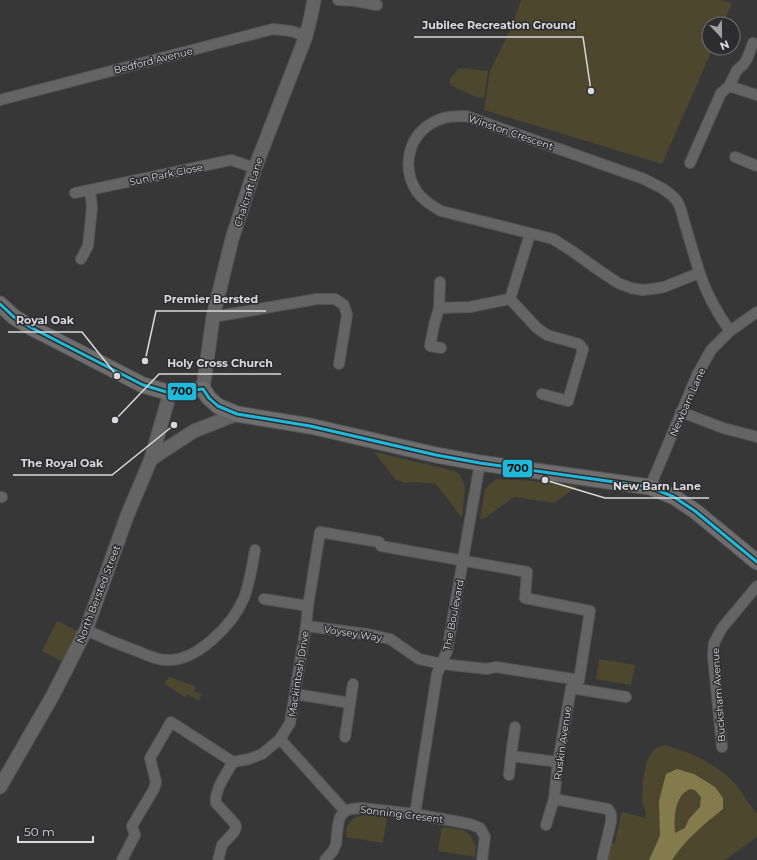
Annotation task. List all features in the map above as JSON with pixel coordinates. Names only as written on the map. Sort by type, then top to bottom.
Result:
[{"type":"main road","points":[[0,304],[14,317],[32,328],[143,384],[170,393],[203,389],[209,398],[218,406],[237,414],[310,426],[480,463],[650,487],[674,497],[695,511],[757,562]]},
{"type":"street","name":"Chalcraft Lane","points":[[203,389],[213,317],[232,239],[255,168],[306,36],[314,0]]},
{"type":"street","points":[[338,0],[377,5]]},
{"type":"street","name":"Bedford Avenue","points":[[0,100],[273,30],[291,31],[306,36]]},
{"type":"street","points":[[690,163],[721,93],[729,86],[737,70],[747,59],[753,43]]},
{"type":"street","points":[[729,86],[757,95]]},
{"type":"street","name":"Winston Crescent","points":[[699,273],[652,289],[642,290],[631,288],[618,283],[554,239],[441,212],[427,202],[418,192],[411,178],[408,167],[408,155],[416,137],[424,128],[436,120],[450,116],[466,116],[644,179],[660,187],[668,192],[677,201],[687,229],[699,273],[714,307],[730,331]]},
{"type":"street","points":[[735,156],[757,166]]},
{"type":"street","name":"Sun Park Close","points":[[76,193],[231,160],[255,168]]},
{"type":"street","points":[[81,259],[88,246],[92,207],[90,190]]},
{"type":"street","points":[[510,299],[530,234]]},
{"type":"street","points":[[440,282],[439,308],[430,346],[441,348]]},
{"type":"street","points":[[439,308],[470,307],[510,299]]},
{"type":"street","points":[[510,299],[537,328],[547,335],[579,344],[583,350],[568,400],[542,394]]},
{"type":"street","points":[[213,317],[317,300],[336,300],[344,305],[347,315],[339,364]]},
{"type":"street","name":"Newbarn Lane","points":[[650,487],[697,374],[711,350],[730,331],[757,312]]},
{"type":"street","name":"North Bersted Street","points":[[0,787],[53,695],[86,630],[127,516],[152,459],[170,393]]},
{"type":"street","points":[[681,412],[723,428],[757,438]]},
{"type":"street","points":[[152,459],[194,431],[237,414]]},
{"type":"street","name":"The Boulevard","points":[[416,814],[437,674],[447,651],[480,463]]},
{"type":"street","name":"Mackintosh Drive","points":[[233,762],[249,759],[262,754],[280,739],[290,723],[320,532],[379,542],[381,546],[463,560]]},
{"type":"street","points":[[86,630],[151,657],[165,661],[175,660],[194,652],[212,640],[230,622],[243,599],[250,579],[255,550]]},
{"type":"street","points":[[463,560],[527,572],[525,598],[590,611],[579,680],[570,688]]},
{"type":"street","name":"Bucksham Avenue","points":[[722,747],[713,656],[714,643],[722,628],[757,586]]},
{"type":"street","points":[[264,599],[308,606]]},
{"type":"street","name":"Voysey Way","points":[[306,626],[367,634],[390,639],[419,659],[442,664]]},
{"type":"street","points":[[442,664],[487,669],[496,667],[579,680]]},
{"type":"street","points":[[345,737],[353,684]]},
{"type":"street","points":[[570,688],[626,697]]},
{"type":"street","name":"Ruskin Avenue","points":[[546,825],[554,799],[558,762],[570,688]]},
{"type":"street","points":[[295,694],[350,703]]},
{"type":"street","points":[[122,860],[135,835],[132,826],[154,789],[156,782],[150,758],[171,722],[233,762],[216,794],[216,803],[236,827],[234,832],[222,845],[218,860]]},
{"type":"street","points":[[509,776],[515,727]]},
{"type":"street","points":[[280,739],[345,811],[340,817],[336,844],[326,860]]},
{"type":"street","points":[[512,756],[558,762]]},
{"type":"street","points":[[554,799],[608,809],[611,814],[611,822],[602,860]]},
{"type":"street","name":"Sonning Cresent","points":[[345,811],[362,808],[416,814],[470,824],[480,828],[485,837],[482,860]]},
{"type":"shaded area","points":[[521,0],[720,0],[732,3],[726,16],[701,16],[701,56],[709,56],[662,164],[484,110],[490,71],[512,26]]},
{"type":"shaded area","points":[[462,68],[488,71],[484,98],[476,97],[452,86],[450,79],[458,69]]},
{"type":"shaded area","points":[[374,452],[455,471],[460,475],[465,487],[462,518],[436,484],[414,482],[405,483],[396,480]]},
{"type":"shaded area","points":[[496,479],[578,486],[554,503],[514,497],[480,520],[485,489]]},
{"type":"shaded area","points":[[57,621],[77,631],[62,661],[42,651]]},
{"type":"shaded area","points":[[599,659],[635,665],[631,685],[596,679]]},
{"type":"shaded area","points":[[169,677],[195,686],[194,691],[202,694],[199,701],[187,694],[185,697],[164,684]]},
{"type":"shaded area","points":[[664,745],[683,751],[703,760],[721,771],[729,778],[739,788],[751,807],[757,813],[757,837],[725,860],[607,860],[611,843],[615,843],[621,814],[623,812],[645,818],[646,812],[642,802],[643,779],[647,761],[654,749]]},
{"type":"shaded area","points":[[677,769],[694,774],[715,787],[723,798],[723,809],[689,839],[672,860],[649,860],[660,836],[659,801],[666,774]],"holes":[[[690,789],[695,790],[701,797],[700,807],[689,819],[685,828],[675,833],[675,814],[678,802],[685,792]]]},
{"type":"shaded area","points":[[365,815],[387,817],[383,843],[346,837],[347,828],[351,821],[357,817]]},
{"type":"shaded area","points":[[442,827],[464,830],[470,835],[476,847],[475,857],[438,851]]},
{"type":"transit line","name":"700","points":[[0,304],[14,317],[32,328],[143,385],[170,393],[203,389],[209,398],[218,406],[237,414],[310,426],[436,455],[480,463],[650,487],[674,497],[695,511],[757,562]]},
{"type":"place","name":"Jubilee Recreation Ground","points":[[591,91]]},
{"type":"place","name":"Premier Bersted","points":[[145,361]]},
{"type":"place","name":"Royal Oak","points":[[117,376]]},
{"type":"place","name":"Holy Cross Church","points":[[115,420]]},
{"type":"place","name":"The Royal Oak","points":[[174,425]]},
{"type":"place","name":"New Barn Lane","points":[[545,480]]}]
